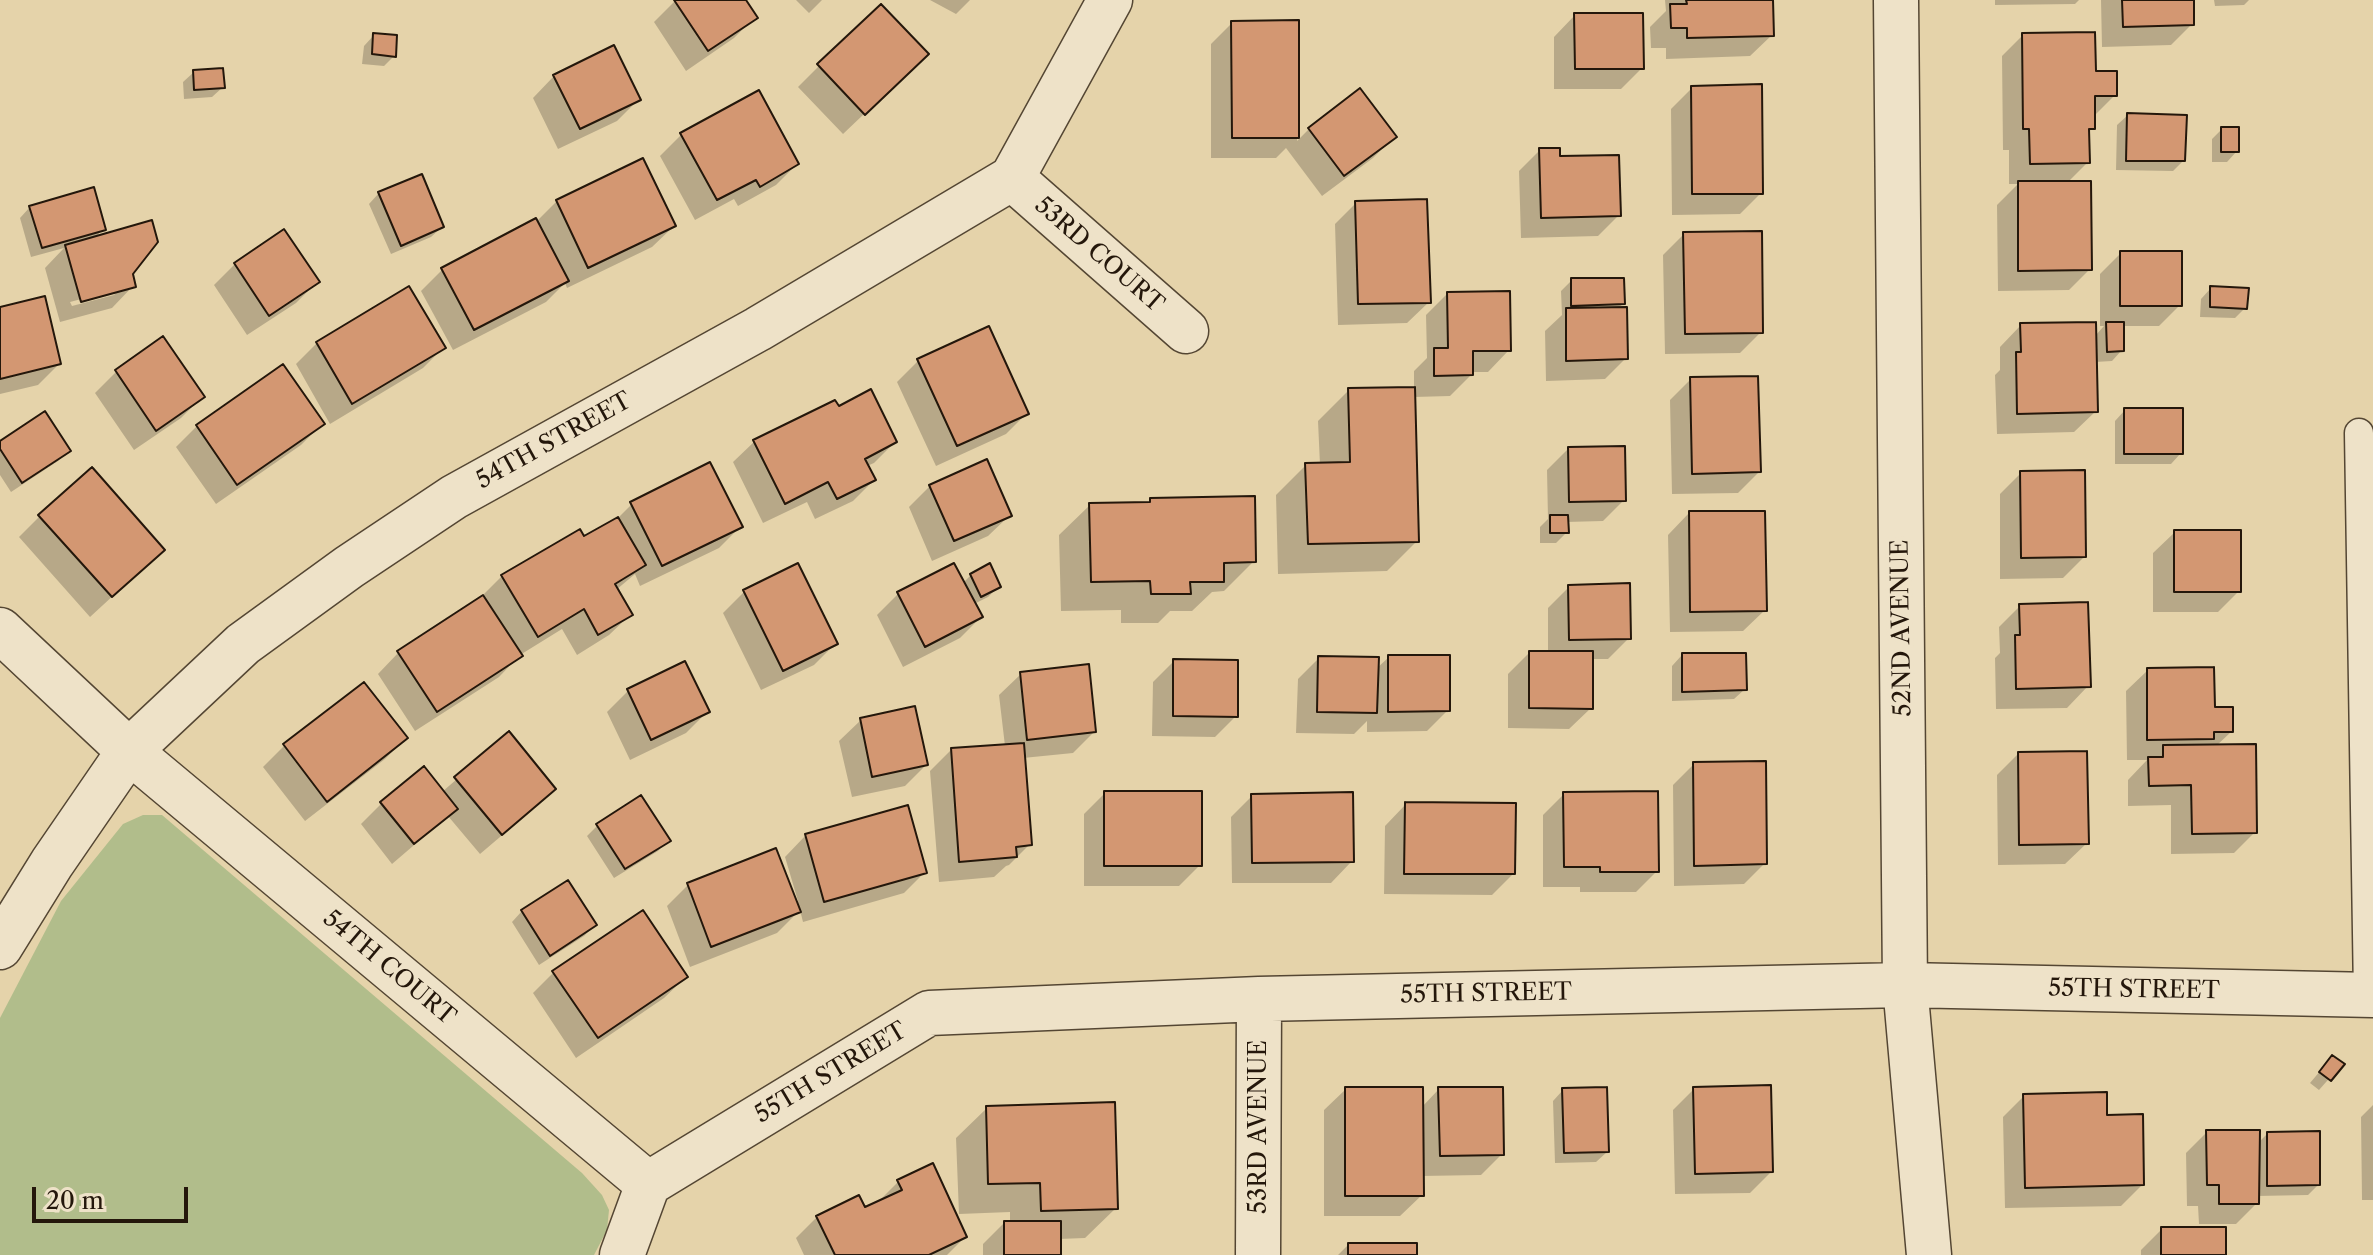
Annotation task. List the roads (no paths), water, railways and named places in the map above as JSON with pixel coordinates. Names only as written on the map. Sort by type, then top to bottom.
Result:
[{"type":"street","points":[[1012,178],[1110,0]]},
{"type":"street","name":"52ND AVENUE","points":[[1896,0],[1905,985],[1929,1255]]},
{"type":"street","name":"53RD COURT","points":[[1012,178],[1186,331]]},
{"type":"street","name":"54TH STREET","points":[[0,947],[129,751],[243,644],[349,567],[454,497],[758,329],[1012,178]]},
{"type":"street","name":"54TH COURT","points":[[0,630],[129,751],[648,1184]]},
{"type":"street","name":"55TH STREET","points":[[648,1184],[929,1013],[1259,999],[1905,985],[2370,995]]},
{"type":"street","name":"53RD AVENUE","points":[[1258,1255],[1259,999]]},
{"type":"street","points":[[622,1255],[648,1184]]},
{"type":"lane","points":[[2359,433],[2370,995]]}]
